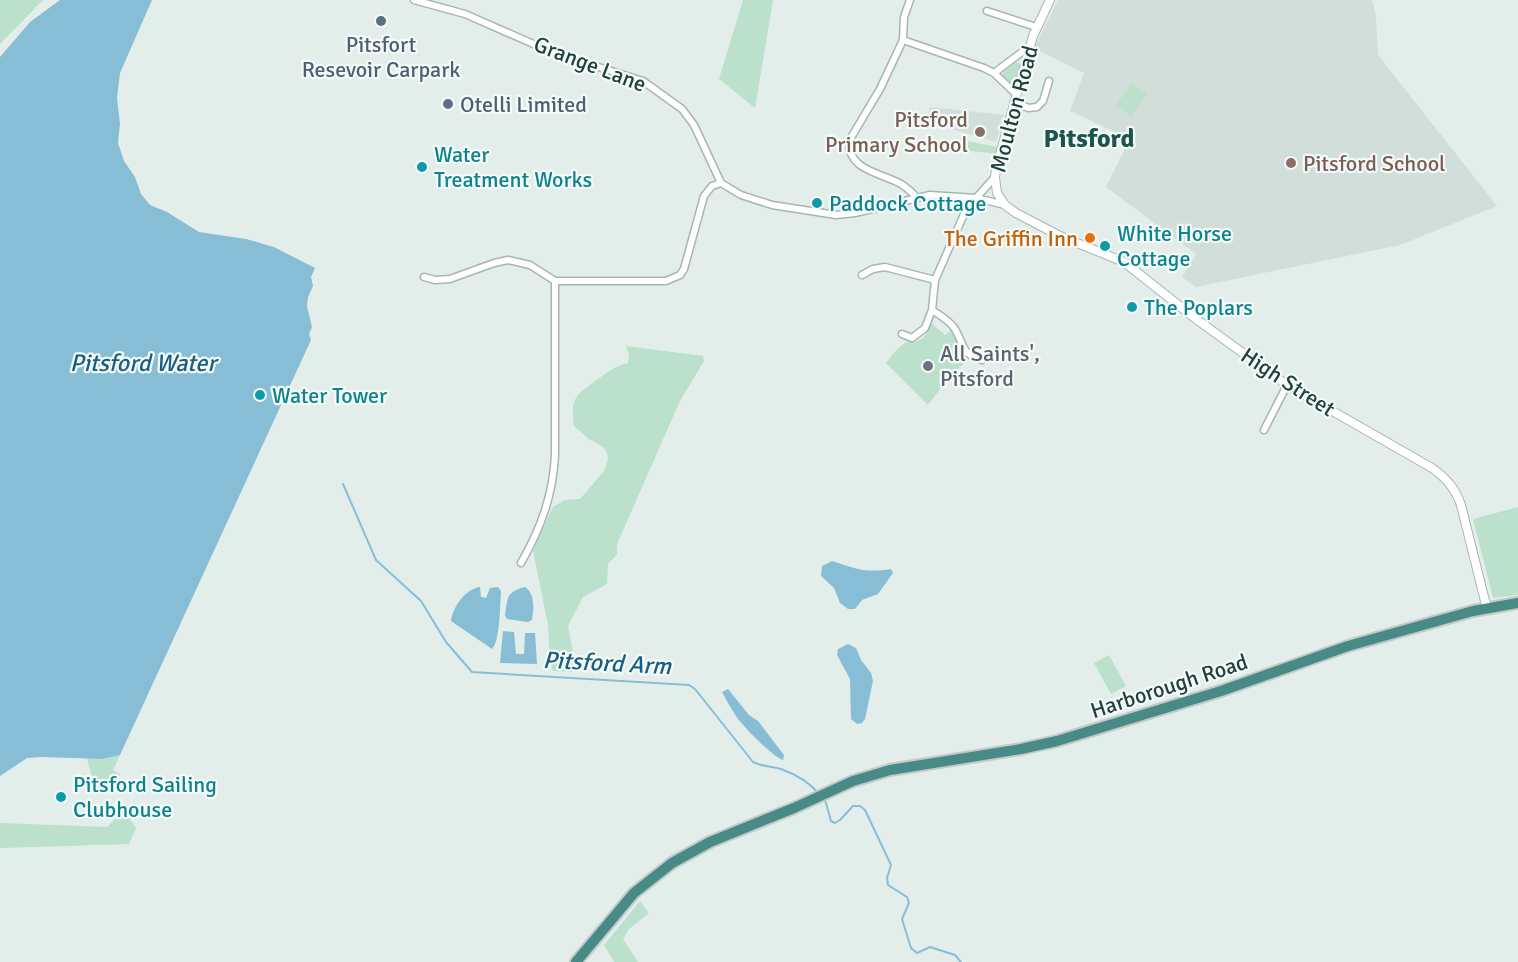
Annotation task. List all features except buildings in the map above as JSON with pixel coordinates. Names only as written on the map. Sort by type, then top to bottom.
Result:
[{"type":"highway","name":"Harborough Road","points":[[576,962],[634,893],[672,863],[710,842],[802,805],[853,781],[890,770],[1057,741],[1221,691],[1348,646],[1486,609],[1518,603]]},
{"type":"street","name":"Grange Lane","points":[[414,0],[465,14],[554,52],[643,81],[682,109],[694,125],[722,183]]},
{"type":"street","points":[[910,0],[903,22],[903,40],[880,89],[849,141],[848,149],[851,158],[857,164],[901,184],[916,197]]},
{"type":"street","name":"Moulton Road","points":[[1016,213],[1005,205],[997,193],[994,177],[1036,27],[1050,0]]},
{"type":"street","points":[[987,11],[1036,27]]},
{"type":"street","points":[[903,40],[994,73],[1015,98],[1028,108],[1037,107],[1042,101],[1049,81]]},
{"type":"street","points":[[994,73],[1030,46]]},
{"type":"street","points":[[902,334],[912,338],[925,328],[932,310],[935,280],[965,212],[972,198],[994,177]]},
{"type":"street","points":[[424,277],[435,280],[450,279],[508,260],[530,265],[555,281],[651,282],[673,279],[684,269],[688,260],[704,196],[712,186],[722,183],[741,195],[771,206],[836,215],[872,211],[930,195],[972,198],[1005,205]]},
{"type":"street","name":"High Street","points":[[1016,213],[1060,236],[1130,266],[1196,319],[1287,385],[1422,463],[1449,482],[1461,505],[1486,609]]},
{"type":"street","points":[[862,275],[873,269],[885,267],[935,280]]},
{"type":"street","points":[[521,563],[539,529],[554,480],[555,281]]},
{"type":"street","points":[[932,310],[954,327],[962,348],[969,356],[982,360]]},
{"type":"street","points":[[1264,430],[1287,385]]},
{"type":"shaded area","name":"Pitsford School","points":[[1058,0],[1372,0],[1376,17],[1378,55],[1497,206],[1400,245],[1196,287],[1182,277],[1196,254],[1106,187],[1130,139],[1070,111],[1084,73],[1034,48]]},
{"type":"shaded area","name":"Pitsford Primary School","points":[[930,107],[1004,115],[996,142],[926,122]]},
{"type":"green space","points":[[0,0],[43,0],[0,44]]},
{"type":"green space","points":[[743,0],[773,0],[755,108],[719,79]]},
{"type":"green space","points":[[1016,62],[1021,64],[1017,81],[1010,83],[1003,77],[1003,72]]},
{"type":"green space","points":[[1132,83],[1147,94],[1131,116],[1116,105]]},
{"type":"green space","points":[[967,141],[998,147],[996,154],[965,150]]},
{"type":"green space","points":[[930,322],[945,335],[951,330],[960,349],[969,359],[950,376],[928,405],[886,363],[904,344],[923,338]]},
{"type":"green space","points":[[626,346],[703,356],[704,361],[680,401],[617,544],[617,554],[608,564],[607,584],[583,597],[568,626],[574,657],[574,672],[553,671],[550,662],[548,625],[533,551],[553,507],[565,500],[580,499],[604,471],[608,459],[606,450],[574,426],[574,403],[580,393],[590,384],[613,369],[628,363],[629,355]]},
{"type":"green space","points":[[1518,507],[1518,595],[1493,598],[1473,519]]},
{"type":"green space","points":[[1109,655],[1126,686],[1111,694],[1094,663]]},
{"type":"green space","points":[[120,755],[113,770],[120,774],[117,781],[111,789],[102,794],[94,785],[87,759],[102,759]]},
{"type":"green space","points":[[128,817],[136,828],[129,844],[0,848],[0,823],[107,827],[115,819]]},
{"type":"green space","points":[[640,901],[649,913],[629,929],[623,939],[638,962],[614,962],[604,945]]},
{"type":"water","name":"Pitsford Water","points":[[60,0],[152,0],[120,73],[117,98],[120,124],[118,143],[124,161],[135,177],[141,194],[150,205],[167,212],[199,232],[246,239],[274,247],[315,268],[311,277],[313,286],[307,306],[312,327],[309,334],[311,340],[120,755],[102,759],[27,758],[0,776],[0,57],[30,22]]},
{"type":"water","points":[[832,561],[861,570],[891,569],[893,573],[878,594],[862,600],[855,609],[848,609],[840,603],[834,588],[821,576],[822,566]]},
{"type":"water","points":[[480,587],[481,597],[486,598],[490,588],[498,587],[501,591],[497,639],[492,649],[451,621],[454,610],[465,595]]},
{"type":"water","points":[[525,587],[532,597],[532,620],[528,622],[507,619],[505,615],[509,596],[514,591]]},
{"type":"water","points":[[503,631],[514,632],[516,654],[524,654],[525,633],[535,633],[537,664],[500,663]]},
{"type":"water","points":[[848,644],[856,648],[861,660],[871,673],[873,681],[865,719],[862,723],[857,724],[851,719],[850,679],[837,655],[838,649]]},
{"type":"water","points":[[728,689],[749,715],[758,721],[784,755],[783,760],[765,747],[737,718],[722,692]]},
{"type":"waterway","name":"Pitsford Arm","points":[[343,484],[376,560],[421,601],[446,642],[472,672],[689,685],[695,689],[753,762],[792,773],[819,794]]},
{"type":"waterway","name":"Pitsford Arm","points":[[822,798],[826,803],[831,821],[835,823],[853,806],[860,806],[865,810],[891,865],[887,878],[888,885],[907,897],[909,903],[902,919],[911,948],[917,953],[930,947],[955,955],[961,962]]},
{"type":"place","name":"Pitsfort Resevoir Carpark","points":[[381,21]]},
{"type":"place","name":"Otelli Limited","points":[[448,104]]},
{"type":"place","name":"Pitsford Primary School","points":[[980,132]]},
{"type":"place","name":"Pitsford School","points":[[1291,163]]},
{"type":"place","name":"Water Treatment Works","points":[[422,167]]},
{"type":"place","name":"Paddock Cottage","points":[[817,203]]},
{"type":"place","name":"The Griffin Inn","points":[[1090,238]]},
{"type":"place","name":"White Horse Cottage","points":[[1105,246]]},
{"type":"place","name":"The Poplars","points":[[1132,307]]},
{"type":"place","name":"All Saints', Pitsford","points":[[928,366]]},
{"type":"place","name":"Water Tower","points":[[260,395]]},
{"type":"place","name":"Pitsford Sailing Clubhouse","points":[[61,797]]},
{"type":"district","name":"Pitsford","points":[[1089,139]]}]
